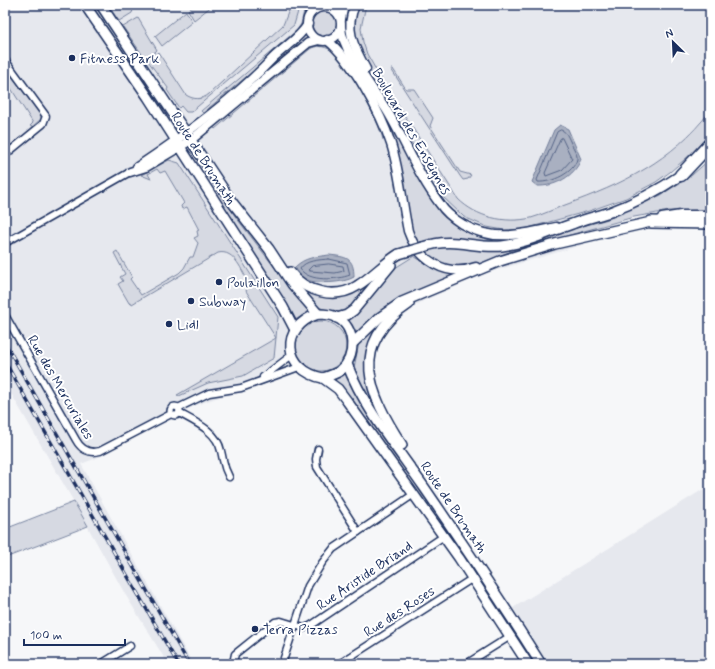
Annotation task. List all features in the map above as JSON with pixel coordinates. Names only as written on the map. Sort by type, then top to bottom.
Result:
[{"type":"highway","points":[[681,175],[710,144]]},
{"type":"highway","points":[[650,222],[710,223]]},
{"type":"main road","name":"Route de Brumath","points":[[85,5],[179,144],[283,307],[295,330]]},
{"type":"main road","name":"Route de Brumath","points":[[101,5],[236,207],[269,249],[292,284],[318,314]]},
{"type":"main road","points":[[269,249],[303,285],[318,291],[333,293],[347,290],[358,286],[400,256],[426,246],[456,242],[502,246],[546,235],[573,223],[635,202],[658,190],[681,175],[710,153]]},
{"type":"main road","points":[[353,343],[379,318],[402,302],[500,261],[561,243],[669,217],[710,216]]},
{"type":"main road","points":[[337,318],[351,313],[381,275],[400,256]]},
{"type":"main road","points":[[442,513],[439,501],[394,432],[376,399],[371,385],[370,358],[380,333],[401,310],[411,303],[464,277]]},
{"type":"main road","points":[[318,314],[328,314],[345,324],[353,343],[350,359],[347,364],[340,370],[323,378],[306,373],[299,367],[292,353],[291,345],[295,330],[301,323],[318,314]]},
{"type":"main road","name":"Route de Brumath","points":[[347,364],[374,415],[442,513],[541,664]]},
{"type":"main road","name":"Route de Brumath","points":[[323,378],[338,389],[444,536],[473,578],[510,639],[513,648],[523,664]]},
{"type":"main road","name":"Route de Brumath","points":[[510,639],[517,646],[528,664]]},
{"type":"street","points":[[5,243],[179,144],[308,43],[323,40],[337,34],[341,23],[344,5]]},
{"type":"street","points":[[355,5],[350,17],[350,37],[381,100]]},
{"type":"street","points":[[189,137],[299,37],[308,24],[309,17],[314,10],[328,6],[334,10],[341,23]]},
{"type":"street","name":"Boulevard des Enseignes","points":[[341,23],[342,35],[349,51],[381,100],[436,199],[452,217],[463,224],[486,234],[509,236],[521,235],[573,223]]},
{"type":"street","points":[[308,24],[312,35],[323,40]]},
{"type":"street","name":"Boulevard des Enseignes","points":[[323,40],[338,49],[364,87],[384,126],[393,150],[408,231],[413,244],[420,253],[437,266],[455,270],[467,270],[500,261]]},
{"type":"street","points":[[5,60],[46,116],[43,124],[5,155]]},
{"type":"street","name":"Rue des Mercuriales","points":[[5,315],[79,445],[83,449],[96,452],[100,451],[171,414],[173,407],[178,411]]},
{"type":"street","points":[[252,383],[282,363],[292,353]]},
{"type":"street","points":[[229,477],[223,467],[221,450],[211,432],[178,411],[209,393],[232,390],[299,367]]},
{"type":"street","points":[[318,449],[316,459],[317,467],[358,532]]},
{"type":"street","points":[[282,664],[296,626],[308,586],[322,563],[333,550],[414,494]]},
{"type":"street","name":"Rue Aristide Briand","points":[[296,626],[304,628],[310,626],[444,536]]},
{"type":"street","name":"Rue des Roses","points":[[340,664],[473,578]]},
{"type":"street","points":[[233,663],[234,654],[271,624],[280,621],[296,626]]},
{"type":"street","points":[[466,664],[510,639]]},
{"type":"street","points":[[101,664],[130,646]]},
{"type":"shaded area","points":[[5,5],[710,5],[710,111],[685,139],[649,168],[612,187],[563,206],[585,244],[484,274],[425,300],[405,312],[392,324],[380,342],[377,354],[346,347],[343,335],[334,324],[325,321],[309,322],[298,359],[285,377],[246,391],[216,398],[194,406],[99,457],[81,464],[193,664],[168,664],[125,594],[5,383]]},
{"type":"shaded area","points":[[90,5],[94,5],[168,114],[166,115],[135,67]]},
{"type":"shaded area","points":[[108,5],[128,5],[133,10],[132,13],[119,21]]},
{"type":"shaded area","points":[[194,5],[213,5],[194,20],[188,10]]},
{"type":"shaded area","points":[[291,5],[296,5],[299,8],[294,25],[191,112],[186,112],[181,106],[179,108],[167,90],[168,88],[148,61],[158,52],[186,95],[192,98],[204,97],[283,25]]},
{"type":"shaded area","points":[[357,5],[366,5],[361,28],[363,42],[367,54],[380,77],[458,199],[482,215],[492,218],[511,220],[531,218],[607,188],[645,169],[663,157],[695,129],[710,111],[710,133],[691,154],[670,172],[656,182],[626,198],[589,211],[524,229],[504,230],[487,227],[464,217],[442,196],[360,53],[352,32]]},
{"type":"shaded area","points":[[186,11],[192,22],[162,46],[155,36]]},
{"type":"shaded area","points":[[304,11],[305,15],[302,27],[296,35],[203,113],[201,111],[297,30],[301,24]]},
{"type":"shaded area","points":[[325,11],[334,15],[338,24],[334,33],[325,37],[316,33],[312,24],[316,15]]},
{"type":"shaded area","points":[[138,18],[157,50],[146,60],[123,27]]},
{"type":"shaded area","points":[[306,34],[309,39],[208,121],[269,69],[275,60]]},
{"type":"shaded area","points":[[339,40],[347,56],[382,109],[435,206],[455,225],[476,236],[494,242],[443,238],[414,243],[409,228],[411,220],[405,203],[395,149],[335,43]]},
{"type":"shaded area","points":[[316,43],[326,44],[335,50],[345,65],[331,50],[320,46],[310,49],[215,129],[213,127],[309,46]]},
{"type":"shaded area","points":[[345,65],[367,98],[387,139],[383,140],[376,120]]},
{"type":"shaded area","points":[[5,67],[41,115],[41,119],[32,127],[30,126],[33,123],[5,79]]},
{"type":"shaded area","points":[[391,69],[393,69],[406,89],[414,89],[433,118],[430,126],[460,172],[471,175],[468,179],[463,180],[460,176]]},
{"type":"shaded area","points":[[190,149],[235,216],[309,312],[295,320],[187,151]]},
{"type":"shaded area","points":[[710,159],[710,210],[669,211],[634,217],[509,252],[474,266],[446,266],[422,252],[441,246],[505,248],[608,219],[661,195],[692,175]]},
{"type":"shaded area","points":[[169,160],[179,163],[278,317],[276,338],[246,291],[249,283],[241,268],[229,254],[218,253],[132,304],[129,303],[118,284],[123,281],[120,277],[125,274],[114,253],[117,251],[132,277],[130,279],[141,295],[179,273],[184,268],[190,257],[193,257],[198,243],[194,238],[198,236],[197,231],[199,230],[187,207],[182,209],[181,206],[184,203],[165,171],[160,173],[157,169],[148,174],[151,179],[141,175]]},
{"type":"shaded area","points":[[414,256],[430,267],[452,275],[452,278],[355,335],[347,321],[395,268]]},
{"type":"shaded area","points":[[377,276],[351,309],[339,315],[316,306],[299,285],[327,295]]},
{"type":"shaded area","points":[[388,316],[367,375],[370,392],[385,424],[363,388],[354,368],[359,343]]},
{"type":"shaded area","points":[[316,321],[326,321],[339,328],[346,341],[346,351],[339,364],[326,371],[316,371],[307,367],[300,360],[296,351],[296,341],[300,332],[307,325]]},
{"type":"shaded area","points":[[276,338],[274,358],[243,376],[208,383],[179,396],[177,395]]},
{"type":"shaded area","points":[[346,373],[484,582],[536,664],[531,664],[334,381]]},
{"type":"shaded area","points":[[710,485],[710,664],[546,664],[513,608]]},
{"type":"shaded area","points":[[74,502],[88,526],[5,558],[5,529]]},
{"type":"water","points":[[560,125],[568,129],[581,159],[574,171],[564,179],[551,185],[537,186],[532,182],[554,130]]},
{"type":"water","points":[[329,255],[340,256],[348,259],[354,270],[354,277],[337,282],[323,283],[310,281],[303,278],[295,267],[307,259]]},
{"type":"railway","points":[[5,343],[189,664]]},
{"type":"railway","points":[[5,362],[178,664]]},
{"type":"place","name":"Fitness Park","points":[[72,58]]},
{"type":"place","name":"Poulaillon","points":[[219,282]]},
{"type":"place","name":"Subway","points":[[191,301]]},
{"type":"place","name":"Lidl","points":[[169,324]]},
{"type":"place","name":"Terra Pizzas","points":[[255,629]]}]
